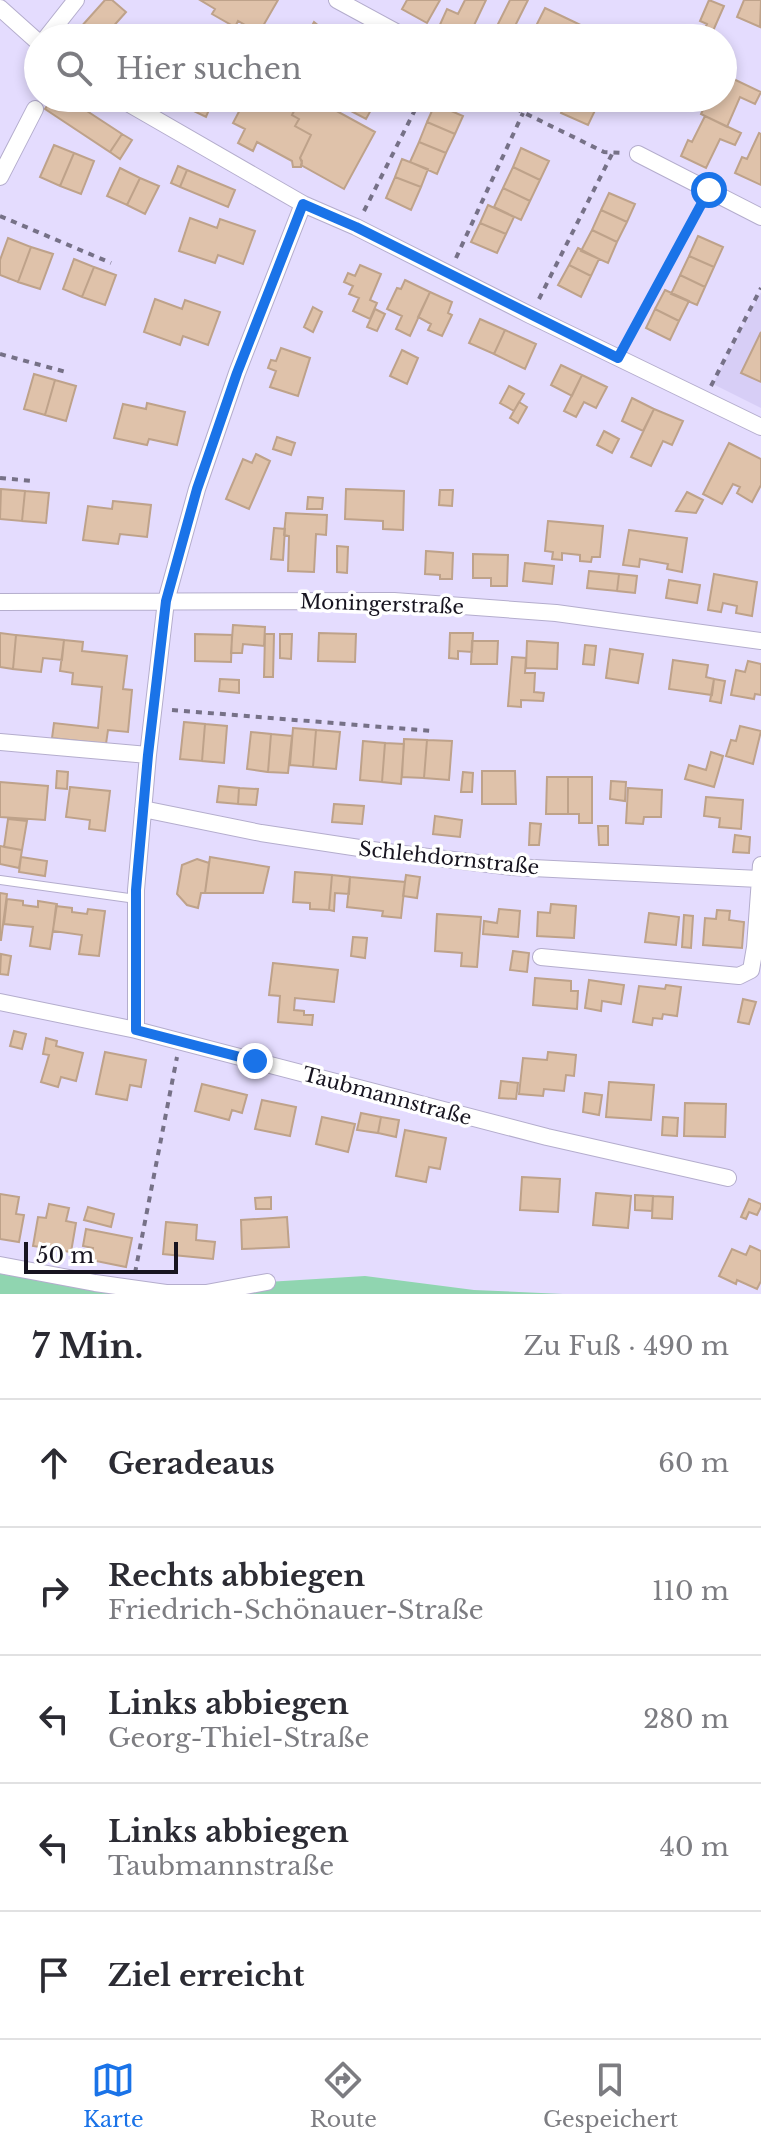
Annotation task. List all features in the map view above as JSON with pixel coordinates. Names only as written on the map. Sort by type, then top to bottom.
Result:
[{"type":"street","points":[[57,24],[76,0]]},
{"type":"street","points":[[337,0],[381,24]]},
{"type":"street","points":[[0,8],[24,29]]},
{"type":"street","points":[[0,177],[33,112]]},
{"type":"street","points":[[143,112],[303,204],[356,227],[761,427]]},
{"type":"street","points":[[638,154],[761,217]]},
{"type":"street","points":[[136,1030],[136,899],[148,755],[166,601],[197,489],[237,373],[303,204]]},
{"type":"street","name":"Moningerstraße","points":[[0,602],[394,601],[556,613],[761,641]]},
{"type":"street","points":[[0,742],[148,755]]},
{"type":"street","name":"Schlehdornstraße","points":[[143,809],[291,838],[512,867],[760,872],[751,970],[739,976],[541,957]]},
{"type":"street","name":"Taubmannstraße","points":[[0,1002],[136,1030],[547,1137],[728,1178]]},
{"type":"street","points":[[0,1265],[166,1293],[206,1293],[267,1282]]},
{"type":"lane","points":[[0,880],[136,899]]},
{"type":"path","points":[[356,227],[414,112]]},
{"type":"path","points":[[449,275],[523,113],[604,152],[638,154]]},
{"type":"path","points":[[530,315],[613,152]]},
{"type":"path","points":[[618,358],[709,190]]},
{"type":"path","points":[[0,216],[111,263]]},
{"type":"path","points":[[704,400],[761,288]]},
{"type":"path","points":[[0,354],[66,372]]},
{"type":"path","points":[[0,478],[33,481]]},
{"type":"path","points":[[154,708],[432,731]]},
{"type":"path","points":[[132,1288],[180,1043]]},
{"type":"shaded area","points":[[761,292],[761,408],[713,384]]},
{"type":"green space","points":[[0,1265],[166,1293],[365,1276],[474,1290],[563,1294],[0,1294]]},
{"type":"building","points":[[105,0],[112,0],[126,12],[115,24],[84,24]]},
{"type":"building","points":[[200,0],[278,0],[264,24],[238,21],[230,24],[212,14],[215,9]]},
{"type":"building","points":[[407,0],[440,0],[427,23],[402,9]]},
{"type":"building","points":[[465,0],[486,0],[475,24],[440,24],[447,9],[458,14]]},
{"type":"building","points":[[510,0],[528,0],[516,24],[498,24]]},
{"type":"building","points":[[709,0],[724,6],[716,24],[700,21]]},
{"type":"building","points":[[744,0],[761,0],[760,27],[737,17]]},
{"type":"building","points":[[545,8],[579,24],[537,24]]},
{"type":"building","points":[[737,81],[761,92],[755,104],[740,97],[737,104]]},
{"type":"building","points":[[50,112],[88,112],[122,134],[110,152]]},
{"type":"building","points":[[239,112],[294,112],[292,115],[299,119],[295,126],[311,135],[300,158],[301,167],[293,167],[292,161],[257,142],[253,151],[238,143],[245,129],[233,123]]},
{"type":"building","points":[[294,112],[339,112],[375,132],[344,189],[301,165],[300,158],[311,135],[295,126],[299,119],[292,115]]},
{"type":"building","points":[[353,112],[370,112],[366,119]]},
{"type":"building","points":[[431,112],[454,112],[463,116],[455,134],[427,122]]},
{"type":"building","points":[[561,112],[594,112],[588,125]]},
{"type":"building","points":[[702,112],[734,112],[727,127]]},
{"type":"building","points":[[705,116],[741,133],[735,145],[720,139],[706,168],[681,156]]},
{"type":"building","points":[[427,122],[455,134],[446,153],[419,142]]},
{"type":"building","points":[[759,133],[761,185],[735,173],[742,157],[747,159]]},
{"type":"building","points":[[122,134],[132,140],[120,159],[110,152]]},
{"type":"building","points":[[419,142],[446,153],[437,174],[410,162]]},
{"type":"building","points":[[54,145],[74,153],[60,186],[40,177]]},
{"type":"building","points":[[521,148],[549,161],[540,180],[513,167]]},
{"type":"building","points":[[74,153],[94,161],[81,194],[60,186]]},
{"type":"building","points":[[402,159],[428,169],[421,187],[395,177]]},
{"type":"building","points":[[178,166],[187,170],[180,187],[171,183]]},
{"type":"building","points":[[513,167],[540,180],[530,201],[503,188]]},
{"type":"building","points":[[120,168],[140,178],[127,205],[107,196]]},
{"type":"building","points":[[187,170],[235,190],[228,207],[180,187]]},
{"type":"building","points":[[395,177],[421,187],[411,210],[386,198]]},
{"type":"building","points":[[140,178],[159,186],[145,214],[127,205]]},
{"type":"building","points":[[503,188],[530,201],[521,220],[494,207]]},
{"type":"building","points":[[609,193],[635,204],[627,222],[601,210]]},
{"type":"building","points":[[488,205],[514,217],[506,234],[480,223]]},
{"type":"building","points":[[601,210],[627,222],[617,242],[592,230]]},
{"type":"building","points":[[190,218],[217,228],[220,219],[255,231],[243,264],[218,255],[215,263],[179,251]]},
{"type":"building","points":[[480,223],[506,234],[497,253],[471,242]]},
{"type":"building","points":[[592,230],[617,242],[608,263],[581,251]]},
{"type":"building","points":[[698,236],[723,247],[714,267],[689,256]]},
{"type":"building","points":[[8,238],[31,247],[18,282],[0,275],[0,260]]},
{"type":"building","points":[[31,247],[53,254],[40,289],[18,282]]},
{"type":"building","points":[[578,248],[599,259],[591,276],[569,265]]},
{"type":"building","points":[[689,256],[714,267],[705,287],[680,275]]},
{"type":"building","points":[[74,259],[94,267],[82,297],[63,289]]},
{"type":"building","points":[[360,265],[381,274],[370,300],[377,303],[370,319],[353,311],[359,298],[349,294],[353,286],[344,282],[348,273],[355,276]]},
{"type":"building","points":[[569,265],[591,276],[581,297],[558,285]]},
{"type":"building","points":[[94,267],[116,275],[105,305],[82,297]]},
{"type":"building","points":[[680,275],[705,287],[697,305],[671,294]]},
{"type":"building","points":[[405,280],[430,292],[410,336],[396,329],[402,316],[387,309],[397,288],[401,289]]},
{"type":"building","points":[[665,290],[689,301],[679,321],[655,309]]},
{"type":"building","points":[[430,292],[452,302],[448,313],[452,315],[442,336],[428,330],[431,324],[418,317]]},
{"type":"building","points":[[155,299],[182,309],[185,300],[220,312],[208,345],[183,336],[180,345],[144,332]]},
{"type":"building","points":[[313,307],[322,312],[313,332],[304,327]]},
{"type":"building","points":[[375,309],[385,314],[377,331],[367,327]]},
{"type":"building","points":[[655,309],[679,321],[670,340],[646,328]]},
{"type":"building","points":[[480,319],[505,330],[494,354],[469,343]]},
{"type":"building","points":[[505,330],[536,344],[525,369],[494,354]]},
{"type":"building","points":[[761,332],[761,382],[741,373]]},
{"type":"building","points":[[281,348],[310,358],[298,396],[270,387],[276,371],[268,368],[271,360],[276,361]]},
{"type":"building","points":[[402,350],[418,358],[407,384],[390,376]]},
{"type":"building","points":[[561,365],[582,375],[572,396],[551,385]]},
{"type":"building","points":[[34,374],[55,380],[45,415],[24,409]]},
{"type":"building","points":[[582,375],[607,387],[596,408],[584,402],[576,417],[564,411]]},
{"type":"building","points":[[55,380],[76,386],[66,421],[45,415]]},
{"type":"building","points":[[509,386],[524,394],[514,411],[500,403]]},
{"type":"building","points":[[632,398],[654,409],[643,431],[622,421]]},
{"type":"building","points":[[519,402],[527,407],[518,423],[510,418]]},
{"type":"building","points":[[147,403],[185,412],[177,445],[149,439],[147,445],[114,438],[123,404],[146,409]]},
{"type":"building","points":[[654,409],[683,421],[672,445],[663,441],[651,466],[631,457]]},
{"type":"building","points":[[604,431],[619,439],[612,453],[597,445]]},
{"type":"building","points":[[277,437],[295,443],[291,455],[273,449]]},
{"type":"building","points":[[729,443],[761,459],[761,485],[752,502],[737,493],[740,487],[733,484],[722,504],[703,494]]},
{"type":"building","points":[[256,454],[270,461],[249,509],[226,499],[243,459],[252,463]]},
{"type":"building","points":[[1,489],[25,491],[22,521],[0,519]]},
{"type":"building","points":[[346,489],[404,491],[403,530],[383,529],[383,521],[345,519]]},
{"type":"building","points":[[440,490],[453,490],[452,506],[439,505]]},
{"type":"building","points":[[25,491],[49,493],[46,523],[22,521]]},
{"type":"building","points":[[687,492],[703,500],[696,513],[676,511]]},
{"type":"building","points":[[308,497],[323,498],[322,509],[307,509]]},
{"type":"building","points":[[113,501],[151,505],[147,537],[120,534],[118,544],[83,540],[88,506],[112,509]]},
{"type":"building","points":[[286,513],[327,515],[326,535],[316,534],[314,572],[288,571],[289,536],[284,535]]},
{"type":"building","points":[[548,521],[603,526],[600,557],[592,557],[591,562],[580,561],[580,555],[562,553],[562,560],[552,559],[553,552],[545,551]]},
{"type":"building","points":[[274,528],[285,529],[283,560],[271,559]]},
{"type":"building","points":[[629,530],[687,538],[682,572],[667,569],[668,564],[640,559],[639,567],[623,565]]},
{"type":"building","points":[[337,546],[348,547],[347,573],[337,572]]},
{"type":"building","points":[[426,551],[453,553],[452,579],[425,574]]},
{"type":"building","points":[[473,554],[508,555],[507,586],[491,586],[491,578],[473,578]]},
{"type":"building","points":[[525,563],[554,566],[552,584],[523,581]]},
{"type":"building","points":[[589,571],[619,574],[617,591],[587,588]]},
{"type":"building","points":[[619,574],[637,576],[635,593],[617,591]]},
{"type":"building","points":[[714,574],[757,582],[752,616],[736,613],[737,606],[723,603],[721,612],[708,610]]},
{"type":"building","points":[[669,580],[700,585],[697,603],[666,598]]},
{"type":"building","points":[[233,625],[265,627],[264,646],[243,644],[242,653],[231,653]]},
{"type":"building","points":[[0,633],[16,635],[13,669],[0,667]]},
{"type":"building","points":[[319,633],[356,634],[355,662],[318,661]]},
{"type":"building","points":[[450,633],[473,633],[472,652],[458,651],[458,659],[449,658]]},
{"type":"building","points":[[195,634],[232,635],[231,662],[195,661]]},
{"type":"building","points":[[265,634],[274,634],[273,677],[264,677]]},
{"type":"building","points":[[280,634],[292,634],[291,659],[280,658]]},
{"type":"building","points":[[16,635],[64,640],[62,660],[43,658],[41,672],[13,669]]},
{"type":"building","points":[[64,640],[83,642],[82,651],[127,656],[123,689],[132,690],[128,732],[108,730],[106,744],[52,738],[54,723],[98,728],[102,687],[72,684],[73,673],[60,671]]},
{"type":"building","points":[[472,641],[498,641],[497,664],[471,664]]},
{"type":"building","points":[[527,641],[558,643],[557,669],[526,668]]},
{"type":"building","points":[[585,645],[596,646],[594,665],[583,664]]},
{"type":"building","points":[[610,649],[643,654],[638,683],[606,678]]},
{"type":"building","points":[[512,657],[526,658],[525,673],[535,673],[534,692],[544,693],[543,701],[521,700],[521,707],[508,706]]},
{"type":"building","points":[[673,660],[708,665],[706,677],[714,679],[712,695],[669,689]]},
{"type":"building","points":[[748,661],[761,664],[761,695],[755,694],[754,699],[731,695],[736,670],[745,672]]},
{"type":"building","points":[[220,679],[239,680],[239,693],[219,691]]},
{"type":"building","points":[[714,679],[725,681],[721,703],[710,701]]},
{"type":"building","points":[[184,722],[205,724],[202,761],[180,759]]},
{"type":"building","points":[[205,724],[227,726],[224,763],[202,761]]},
{"type":"building","points":[[740,726],[761,731],[753,764],[726,756],[731,740],[736,741]]},
{"type":"building","points":[[293,728],[316,730],[313,767],[290,765]]},
{"type":"building","points":[[316,730],[340,732],[336,769],[313,767]]},
{"type":"building","points":[[251,732],[271,734],[268,772],[247,769]]},
{"type":"building","points":[[271,734],[292,736],[288,773],[268,772]]},
{"type":"building","points":[[404,739],[427,740],[424,778],[402,777]]},
{"type":"building","points":[[427,740],[452,741],[449,780],[424,778]]},
{"type":"building","points":[[363,741],[385,743],[382,782],[360,780]]},
{"type":"building","points":[[385,743],[404,744],[401,784],[382,782]]},
{"type":"building","points":[[711,752],[723,756],[714,787],[685,779],[689,765],[706,770]]},
{"type":"building","points":[[57,771],[68,772],[67,789],[56,788]]},
{"type":"building","points":[[482,771],[515,771],[516,804],[482,804]]},
{"type":"building","points":[[463,772],[473,773],[472,792],[461,792]]},
{"type":"building","points":[[547,777],[568,777],[568,814],[546,814]]},
{"type":"building","points":[[568,777],[592,777],[592,823],[579,823],[579,814],[568,814]]},
{"type":"building","points":[[611,781],[626,782],[625,801],[610,799]]},
{"type":"building","points":[[0,782],[48,786],[45,820],[0,817]]},
{"type":"building","points":[[219,786],[239,788],[238,804],[217,802]]},
{"type":"building","points":[[70,787],[110,791],[105,831],[89,829],[90,820],[66,817]]},
{"type":"building","points":[[239,788],[258,789],[256,805],[238,804]]},
{"type":"building","points":[[628,788],[662,790],[661,817],[644,817],[643,824],[626,823]]},
{"type":"building","points":[[706,797],[743,800],[741,829],[719,827],[720,818],[704,816]]},
{"type":"building","points":[[334,804],[364,806],[362,824],[332,822]]},
{"type":"building","points":[[435,816],[462,820],[460,837],[433,834]]},
{"type":"building","points":[[8,819],[27,821],[22,850],[4,847]]},
{"type":"building","points":[[530,823],[541,824],[539,845],[529,845]]},
{"type":"building","points":[[598,826],[608,826],[608,845],[599,845]]},
{"type":"building","points":[[735,835],[750,837],[749,853],[733,852]]},
{"type":"building","points":[[0,846],[22,850],[19,868],[0,864]]},
{"type":"building","points":[[21,857],[47,861],[45,876],[19,872]]},
{"type":"building","points":[[210,857],[269,867],[263,893],[205,893]]},
{"type":"building","points":[[197,859],[209,863],[205,893],[201,893],[198,908],[187,905],[177,894],[182,865]]},
{"type":"building","points":[[295,872],[332,875],[329,910],[310,909],[310,903],[293,902]]},
{"type":"building","points":[[332,875],[350,877],[349,894],[335,893],[334,911],[329,910]]},
{"type":"building","points":[[406,875],[420,877],[417,898],[403,896]]},
{"type":"building","points":[[350,877],[405,882],[401,918],[382,916],[383,911],[347,907]]},
{"type":"building","points":[[0,893],[7,894],[1,940],[0,940]]},
{"type":"building","points":[[7,899],[38,907],[38,901],[57,904],[50,949],[30,946],[33,927],[4,924]]},
{"type":"building","points":[[551,904],[576,906],[574,938],[537,936],[538,912],[550,913]]},
{"type":"building","points":[[56,906],[87,914],[88,909],[105,911],[99,956],[79,954],[82,935],[53,931]]},
{"type":"building","points":[[499,909],[520,911],[518,937],[483,934],[484,921],[497,923]]},
{"type":"building","points":[[717,910],[730,911],[729,920],[744,922],[742,948],[703,945],[705,918],[716,919]]},
{"type":"building","points":[[649,913],[679,917],[676,945],[645,942]]},
{"type":"building","points":[[437,914],[481,917],[477,967],[461,966],[462,953],[435,951]]},
{"type":"building","points":[[684,915],[693,916],[691,948],[682,947]]},
{"type":"building","points":[[353,937],[367,938],[365,958],[351,956]]},
{"type":"building","points":[[513,951],[529,953],[527,972],[510,970]]},
{"type":"building","points":[[1,954],[11,956],[8,975],[0,974]]},
{"type":"building","points":[[273,963],[338,970],[334,1002],[295,998],[294,1010],[313,1015],[312,1025],[278,1022],[280,996],[269,995]]},
{"type":"building","points":[[535,978],[571,981],[571,991],[578,991],[577,1009],[533,1005]]},
{"type":"building","points":[[589,980],[624,985],[621,1004],[602,1001],[601,1011],[585,1008]]},
{"type":"building","points":[[666,985],[681,987],[677,1016],[663,1014],[662,1019],[653,1018],[652,1025],[633,1022],[639,986],[665,989]]},
{"type":"building","points":[[743,999],[756,1002],[749,1024],[738,1022]]},
{"type":"building","points":[[14,1031],[26,1034],[22,1049],[10,1046]]},
{"type":"building","points":[[46,1038],[57,1041],[56,1046],[83,1053],[76,1081],[61,1077],[58,1087],[41,1082],[49,1055],[43,1054]]},
{"type":"building","points":[[105,1052],[146,1060],[141,1087],[130,1085],[127,1100],[96,1094]]},
{"type":"building","points":[[548,1052],[576,1055],[574,1076],[566,1075],[564,1091],[544,1089],[543,1096],[519,1094],[523,1058],[547,1060]]},
{"type":"building","points":[[501,1081],[518,1083],[516,1099],[499,1098]]},
{"type":"building","points":[[609,1082],[654,1085],[651,1120],[606,1117]]},
{"type":"building","points":[[202,1084],[247,1095],[242,1113],[232,1110],[229,1120],[195,1111]]},
{"type":"building","points":[[585,1093],[602,1095],[599,1115],[583,1112]]},
{"type":"building","points":[[262,1100],[296,1107],[290,1136],[255,1129]]},
{"type":"building","points":[[685,1103],[726,1104],[725,1137],[684,1136]]},
{"type":"building","points":[[361,1113],[381,1117],[378,1133],[357,1130]]},
{"type":"building","points":[[322,1117],[355,1124],[348,1152],[316,1144]]},
{"type":"building","points":[[381,1117],[399,1120],[396,1137],[378,1133]]},
{"type":"building","points":[[663,1117],[678,1118],[677,1136],[662,1135]]},
{"type":"building","points":[[405,1130],[446,1138],[440,1169],[429,1167],[426,1182],[396,1176]]},
{"type":"building","points":[[522,1177],[560,1179],[558,1212],[520,1210]]},
{"type":"building","points":[[596,1193],[631,1196],[628,1228],[593,1225]]},
{"type":"building","points":[[0,1194],[19,1197],[16,1214],[24,1215],[19,1242],[0,1239]]},
{"type":"building","points":[[635,1195],[653,1196],[652,1211],[635,1210]]},
{"type":"building","points":[[653,1196],[673,1197],[672,1219],[652,1218]]},
{"type":"building","points":[[271,1197],[271,1209],[256,1209],[255,1198]]},
{"type":"building","points":[[749,1199],[761,1204],[761,1207],[757,1215],[749,1212],[746,1219],[741,1217]]},
{"type":"building","points":[[49,1204],[69,1208],[66,1221],[76,1223],[71,1252],[33,1246],[38,1217],[46,1218]]},
{"type":"building","points":[[88,1207],[114,1214],[111,1227],[84,1220]]},
{"type":"building","points":[[287,1217],[289,1247],[242,1249],[241,1220]]},
{"type":"building","points":[[166,1222],[197,1225],[196,1240],[215,1242],[213,1259],[163,1254]]},
{"type":"building","points":[[86,1229],[132,1238],[126,1267],[91,1260],[93,1248],[83,1246]]},
{"type":"building","points":[[750,1246],[761,1251],[761,1281],[757,1289],[719,1276],[732,1249],[746,1255]]},
{"type":"route","points":[[255,1061],[136,1030],[136,890],[166,601],[197,489],[237,373],[303,204],[356,227],[618,358],[709,190]]}]
